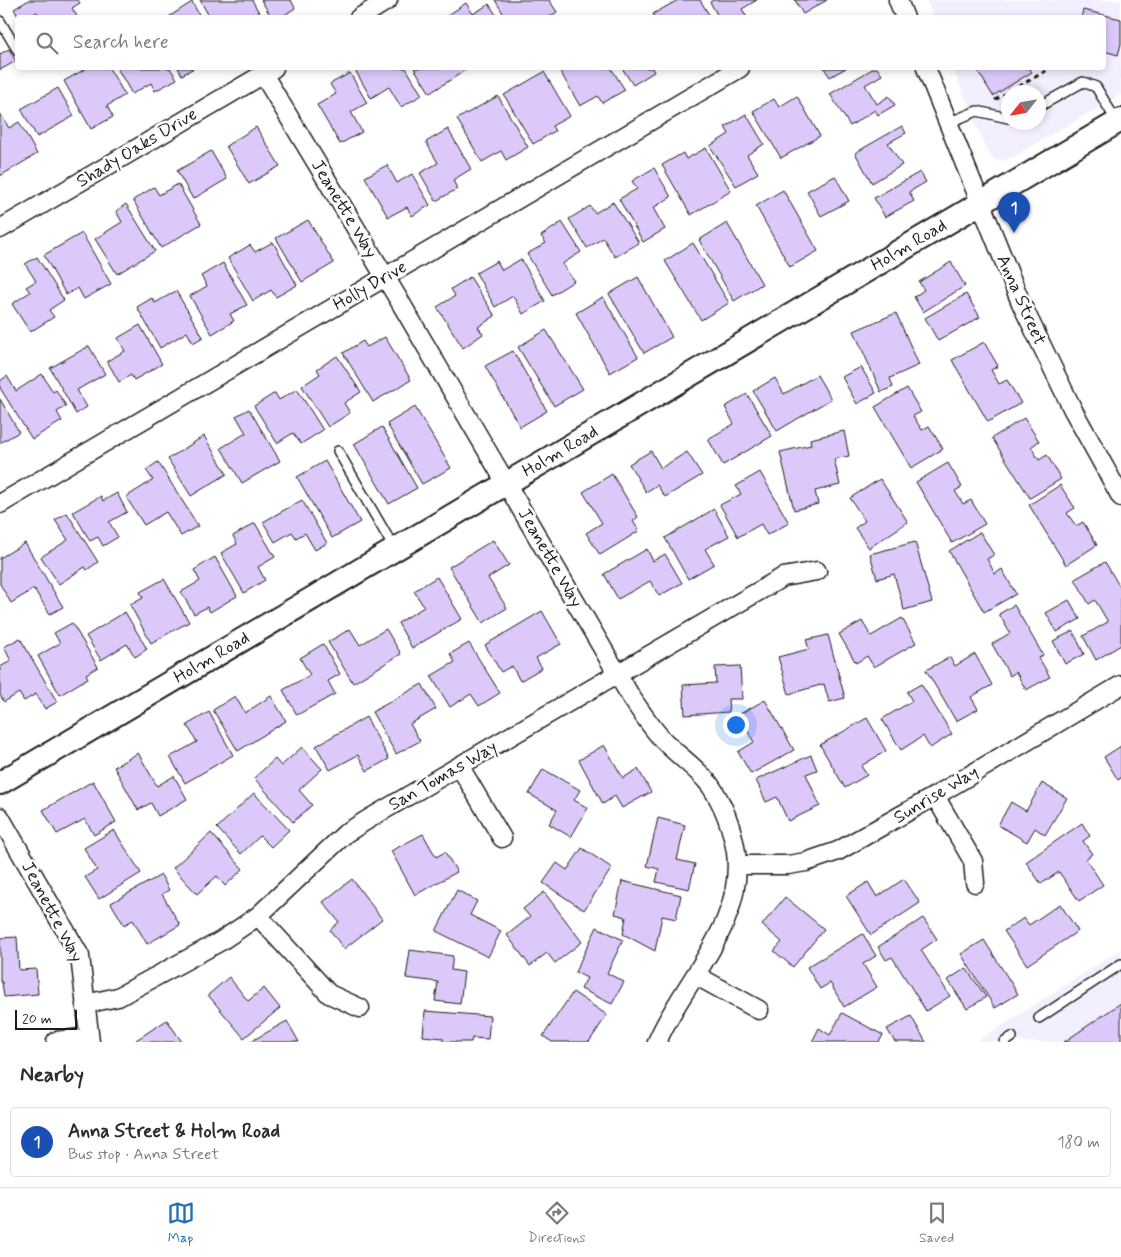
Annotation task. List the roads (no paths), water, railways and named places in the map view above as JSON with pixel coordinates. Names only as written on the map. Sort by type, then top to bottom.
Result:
[{"type":"street","points":[[364,15],[388,0]]},
{"type":"street","points":[[898,0],[905,15]]},
{"type":"street","name":"Holly Drive","points":[[0,504],[737,70]]},
{"type":"street","name":"Anna Street","points":[[927,70],[980,203],[1041,345],[1121,497]]},
{"type":"street","name":"Jeanette Way","points":[[268,71],[385,277],[617,673],[649,724],[709,784],[720,801],[728,820],[737,864],[736,887],[731,911],[697,976],[657,1042]]},
{"type":"street","name":"Shady Oaks Drive","points":[[0,229],[268,71]]},
{"type":"street","name":"Holm Road","points":[[0,783],[394,548],[1119,121]]},
{"type":"street","name":"San Tomas Way","points":[[85,1004],[118,997],[221,941],[258,916],[346,833],[783,577],[817,570]]},
{"type":"street","name":"Sunrise Way","points":[[737,864],[788,865],[822,857],[858,841],[1121,685]]},
{"type":"street","points":[[460,767],[502,838]]},
{"type":"street","points":[[936,796],[973,861],[976,883]]},
{"type":"street","name":"Jeanette Way","points":[[0,817],[80,956],[83,968],[89,1040]]},
{"type":"street","points":[[258,916],[329,994],[360,1008]]},
{"type":"street","points":[[697,976],[759,1010]]},
{"type":"street","points":[[56,1041],[89,1040]]},
{"type":"lane","points":[[0,21],[15,46]]},
{"type":"lane","points":[[1046,103],[1083,82],[1096,87],[1119,121]]},
{"type":"lane","points":[[948,123],[977,111],[1001,116]]},
{"type":"lane","points":[[338,451],[394,548]]},
{"type":"lane","points":[[1039,1018],[1121,964]]},
{"type":"place","name":"Anna Street & Holm Road","points":[[1014,233]]}]
